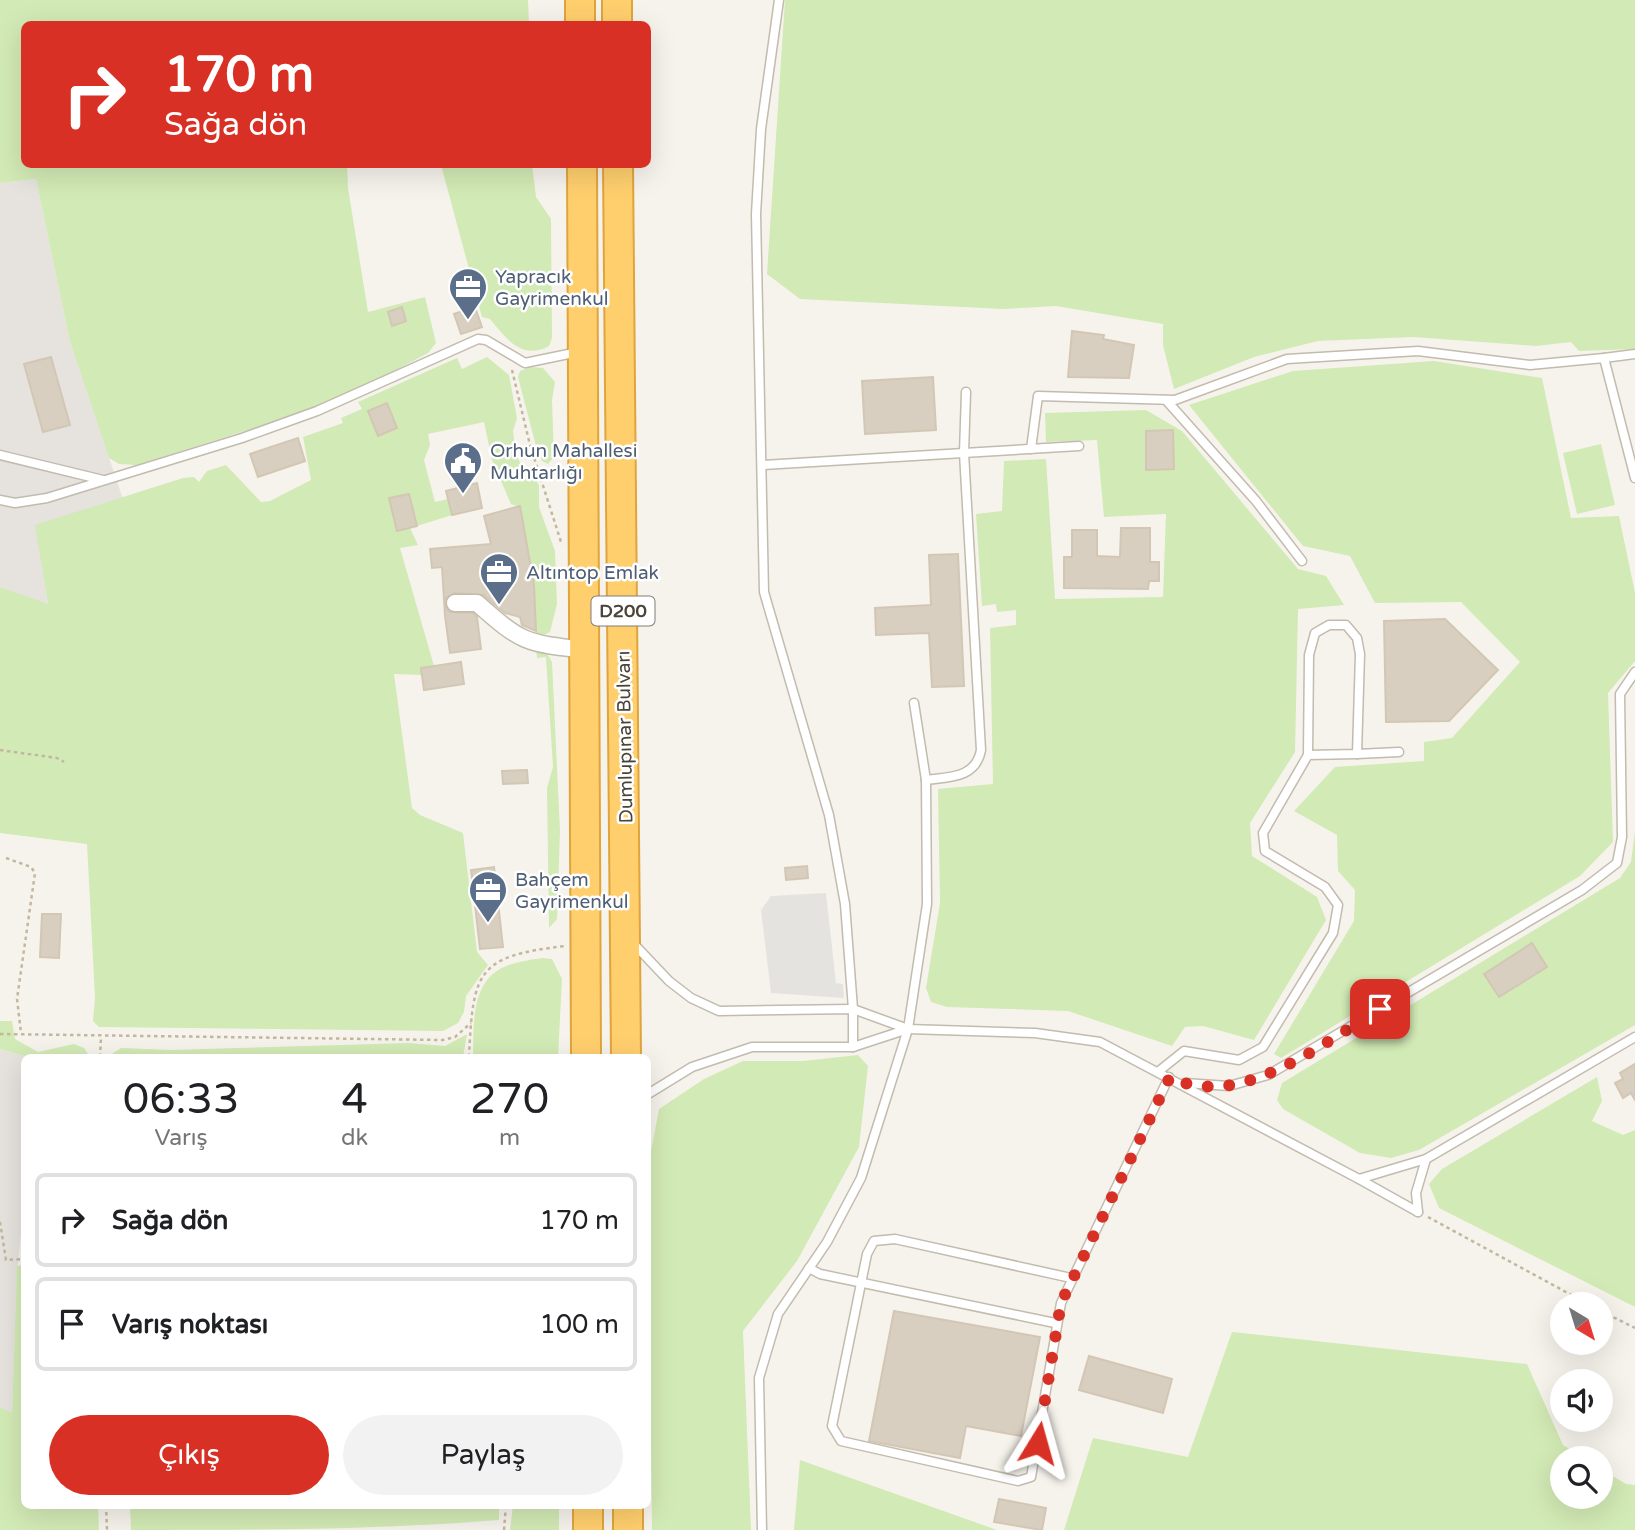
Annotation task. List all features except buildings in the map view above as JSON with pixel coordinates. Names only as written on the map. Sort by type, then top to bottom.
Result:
[{"type":"highway","points":[[580,0],[580,21]]},
{"type":"highway","points":[[617,0],[617,21]]},
{"type":"highway","name":"Dumlupınar Bulvarı","points":[[582,168],[586,1054]]},
{"type":"highway","name":"Dumlupınar Bulvarı","points":[[618,168],[626,1054]]},
{"type":"highway","points":[[588,1509],[588,1530]]},
{"type":"highway","points":[[628,1509],[628,1530]]},
{"type":"street","points":[[455,603],[477,603],[502,628],[536,644],[585,650]]},
{"type":"lane","points":[[779,0],[761,129],[756,214],[764,592],[829,815],[845,904],[853,1009],[853,1047]]},
{"type":"lane","points":[[0,500],[32,502],[242,438],[317,411],[471,341],[486,340],[525,363],[584,351]]},
{"type":"lane","points":[[1031,449],[1038,396],[1175,400],[1287,359],[1418,351],[1530,365],[1635,354]]},
{"type":"lane","points":[[1604,358],[1635,478]]},
{"type":"lane","points":[[926,780],[965,774],[979,762],[981,750],[964,453],[966,392]]},
{"type":"lane","points":[[1166,400],[1256,501],[1302,561]]},
{"type":"lane","points":[[763,465],[1079,446]]},
{"type":"lane","points":[[0,455],[103,480]]},
{"type":"lane","points":[[1159,1071],[1184,1051],[1239,1060],[1263,1047],[1333,933],[1338,905],[1325,887],[1265,851],[1263,833],[1308,755],[1309,655],[1315,633],[1329,625],[1346,625],[1357,638],[1360,654],[1357,754]]},
{"type":"lane","points":[[1182,1083],[1229,1086],[1268,1075],[1582,890],[1617,863],[1622,837],[1620,694],[1635,672]]},
{"type":"lane","points":[[762,1530],[760,1378],[778,1314],[809,1268],[861,1178],[908,1029],[927,904],[926,780],[914,703]]},
{"type":"lane","points":[[1308,755],[1399,752]]},
{"type":"lane","points":[[626,936],[669,981],[691,998],[719,1011],[853,1009],[908,1029],[1035,1033],[1100,1042],[1182,1083],[1418,1212]]},
{"type":"lane","points":[[651,1092],[692,1067],[752,1047],[853,1047],[908,1029]]},
{"type":"lane","points":[[1359,1180],[1426,1159],[1635,1037]]},
{"type":"lane","points":[[1071,1278],[884,1238],[874,1241],[867,1254],[832,1426],[834,1434],[841,1441],[1018,1481],[1031,1477],[1055,1323],[1071,1278],[1170,1077]]},
{"type":"lane","points":[[1418,1212],[1416,1193],[1426,1159]]},
{"type":"lane","points":[[809,1268],[820,1275],[1055,1323]]},
{"type":"path","points":[[503,351],[514,374],[530,445],[562,548]]},
{"type":"path","points":[[0,750],[57,758],[64,762]]},
{"type":"path","points":[[6,858],[31,867],[36,873],[17,999],[21,1034]]},
{"type":"path","points":[[469,1054],[478,980],[496,961],[520,951],[586,944]]},
{"type":"path","points":[[0,1034],[443,1040],[455,1037],[471,1023]]},
{"type":"path","points":[[100,1054],[101,1037]]},
{"type":"path","points":[[1418,1212],[1566,1292]]},
{"type":"path","points":[[0,1222],[5,1238],[6,1260],[21,1259]]},
{"type":"path","points":[[1614,1318],[1635,1328]]},
{"type":"path","points":[[106,1509],[107,1530]]},
{"type":"path","points":[[504,1530],[506,1509]]},
{"type":"shaded area","points":[[36,179],[70,342],[123,499],[36,526],[48,605],[0,587],[0,183]]},
{"type":"shaded area","points":[[826,893],[836,983],[843,984],[844,998],[771,993],[761,910],[771,896]]},
{"type":"shaded area","points":[[0,1049],[21,1055],[21,1234],[12,1414],[0,1407]]},
{"type":"green space","points":[[0,0],[528,0],[529,21],[21,21],[21,168],[347,168],[368,312],[425,297],[436,343],[428,353],[355,392],[309,411],[136,465],[119,464],[109,458],[70,342],[36,179],[0,183]]},
{"type":"green space","points":[[785,0],[1635,0],[1635,349],[1579,351],[1571,342],[1536,346],[1413,337],[1318,341],[1254,357],[1174,389],[1163,345],[1163,324],[1056,306],[1004,309],[800,299],[767,274]]},
{"type":"green space","points":[[442,168],[532,168],[536,197],[551,219],[552,338],[549,346],[539,350],[522,349],[508,340],[490,319],[482,317]]},
{"type":"green space","points":[[487,357],[509,375],[517,418],[513,431],[516,454],[523,469],[534,474],[539,486],[539,507],[555,551],[557,604],[550,632],[536,636],[534,585],[520,507],[511,504],[492,460],[484,422],[428,434],[430,445],[424,460],[435,502],[448,499],[452,515],[417,526],[409,494],[390,499],[397,531],[410,528],[418,545],[400,548],[434,666],[422,675],[394,674],[412,808],[420,815],[463,833],[477,952],[488,965],[466,996],[464,1012],[458,1023],[443,1031],[99,1027],[93,1021],[95,997],[87,844],[0,833],[0,587],[48,604],[35,525],[183,478],[194,477],[199,482],[207,471],[226,465],[261,502],[270,501],[311,480],[303,437],[343,423],[341,418],[362,409],[358,402],[457,358],[462,369]],"holes":[[[387,403],[397,428],[379,436],[368,411]]]},
{"type":"green space","points":[[1434,361],[1542,378],[1571,518],[1619,516],[1635,593],[1635,661],[1608,693],[1613,842],[1580,876],[1281,1058],[1274,1054],[1354,921],[1355,890],[1338,871],[1337,835],[1294,811],[1335,767],[1424,761],[1424,742],[1452,738],[1520,662],[1461,602],[1375,603],[1350,556],[1303,546],[1189,405],[1293,371]]},
{"type":"green space","points":[[530,367],[543,368],[555,382],[552,400],[554,457],[548,464],[542,461],[537,450],[518,377],[520,371]]},
{"type":"green space","points":[[1146,410],[1182,431],[1298,569],[1326,576],[1344,605],[1298,609],[1295,752],[1250,823],[1252,856],[1317,897],[1326,920],[1254,1040],[1203,1026],[1185,1027],[1172,1046],[1068,1011],[947,1007],[931,1002],[926,988],[940,903],[938,789],[993,784],[990,628],[1016,625],[1016,610],[997,612],[996,604],[982,606],[976,514],[1002,511],[1004,461],[1046,459],[1055,599],[1163,597],[1166,514],[1104,517],[1097,440],[1046,442],[1045,413]]},
{"type":"green space","points":[[1601,444],[1615,505],[1577,514],[1563,453]]},
{"type":"green space","points":[[536,647],[546,652],[552,662],[560,831],[557,919],[549,928],[547,788],[553,767],[546,657],[537,658]]},
{"type":"green space","points":[[1635,831],[1635,1025],[1419,1150],[1391,1158],[1360,1153],[1283,1109],[1277,1100],[1282,1083],[1620,878],[1631,862]]},
{"type":"green space","points":[[552,959],[562,979],[558,1054],[473,1054],[476,1006],[485,983],[504,967],[518,962]]},
{"type":"green space","points":[[0,1021],[12,1021],[15,1039],[38,1052],[74,1044],[84,1048],[88,1054],[21,1055],[0,1049]]},
{"type":"green space","points":[[467,1034],[464,1054],[112,1054],[121,1048],[171,1050],[409,1043],[445,1046]]},
{"type":"green space","points":[[858,1055],[868,1066],[859,1147],[797,1261],[743,1331],[751,1530],[652,1530],[651,1151],[659,1109],[704,1079],[743,1061],[803,1061]]},
{"type":"green space","points":[[1597,1077],[1602,1101],[1592,1121],[1623,1135],[1635,1130],[1635,1307],[1614,1296],[1614,1292],[1605,1292],[1439,1208],[1429,1184],[1442,1169]]},
{"type":"green space","points":[[21,1265],[21,1509],[98,1509],[99,1530],[0,1530],[0,1407],[12,1413],[17,1266]]},
{"type":"green space","points":[[1232,1332],[1527,1364],[1550,1416],[1550,1432],[1557,1432],[1565,1446],[1550,1446],[1550,1509],[1613,1509],[1613,1476],[1626,1484],[1635,1485],[1635,1530],[1064,1530],[1093,1438],[1188,1457]]},
{"type":"green space","points":[[800,1460],[997,1530],[794,1530]]},
{"type":"green space","points":[[130,1509],[499,1509],[499,1520],[453,1523],[361,1528],[131,1530]]},
{"type":"green space","points":[[513,1509],[559,1509],[559,1530],[510,1530]]},
{"type":"place","name":"Yapracık Gayrimenkul","points":[[468,321]]},
{"type":"place","name":"Orhun Mahallesi Muhtarlığı","points":[[463,495]]},
{"type":"place","name":"Altıntop Emlak","points":[[499,606]]},
{"type":"place","name":"Bahçem Gayrimenkul","points":[[488,924]]},
{"type":"route","points":[[1038,1443],[1055,1323],[1061,1303],[1170,1077],[1182,1083],[1229,1086],[1268,1075],[1380,1009]]}]
